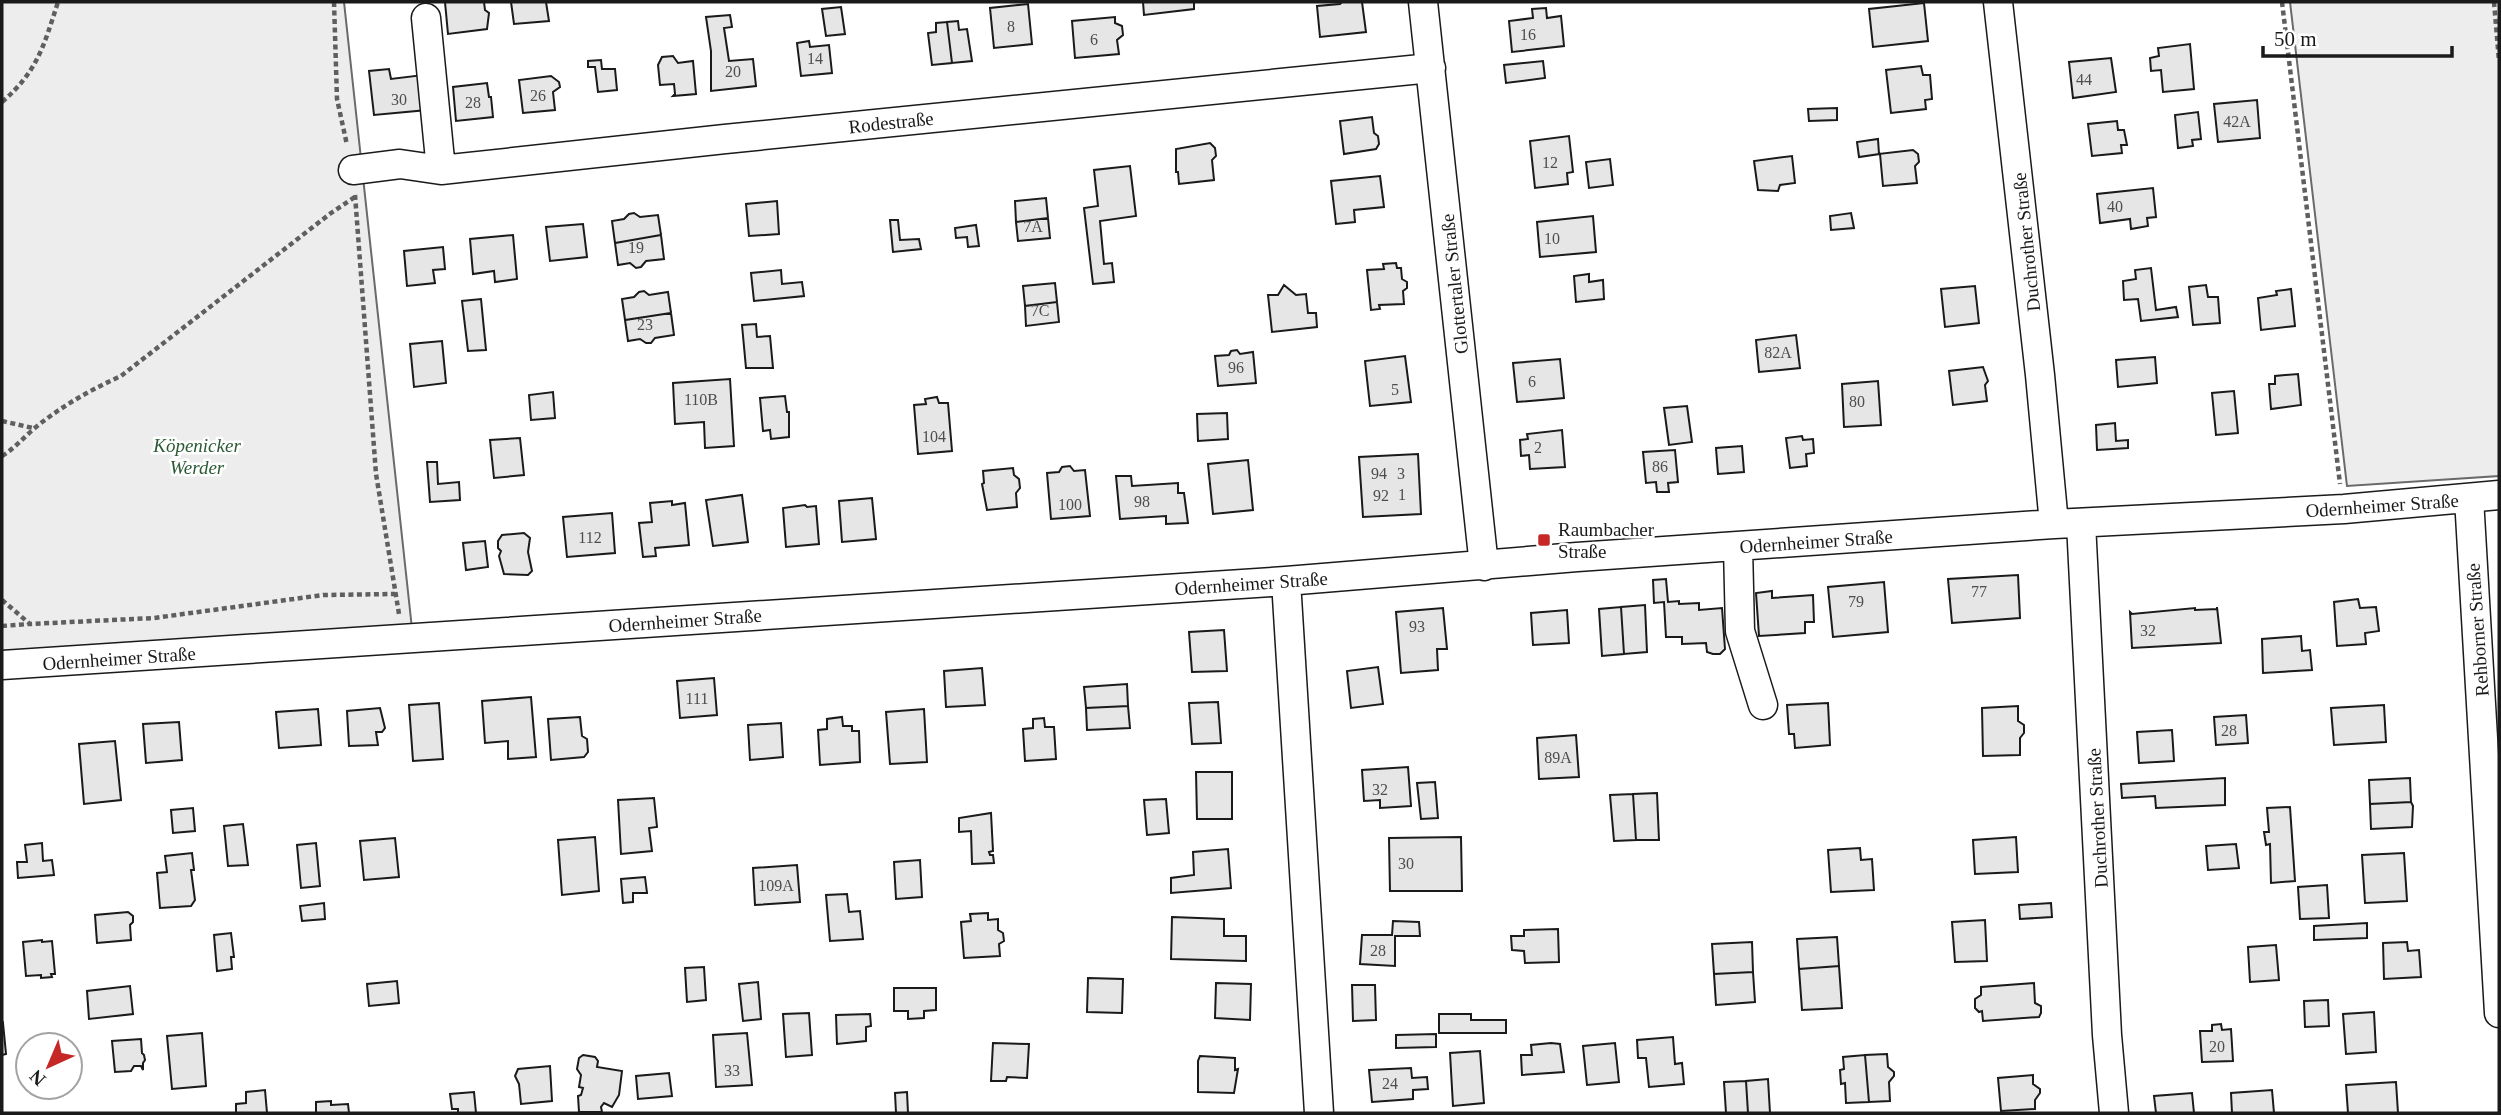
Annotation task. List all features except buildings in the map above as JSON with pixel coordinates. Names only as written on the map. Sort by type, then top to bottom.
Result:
[{"type":"street","name":"Glottertaler Straße","points":[[1423,2],[1484,566]]},
{"type":"street","name":"Duchrother Straße","points":[[1998,2],[2039,362],[2067,524],[2114,1113]]},
{"type":"street","points":[[426,18],[441,170]]},
{"type":"street","name":"Rodestraße","points":[[354,184],[400,164],[441,170],[737,137],[1431,68]]},
{"type":"street","name":"Odernheimer Straße","points":[[2,665],[1286,581],[1577,557],[2067,524],[2344,509],[2499,495]]},
{"type":"street","name":"Rehborner Straße","points":[[2469,498],[2499,1013]]},
{"type":"street","points":[[1738,547],[1740,631],[1763,705]]},
{"type":"street","points":[[1286,581],[1319,1113]]},
{"type":"path","points":[[2,102],[20,86],[41,54],[58,2]]},
{"type":"path","points":[[334,2],[337,99],[354,184],[376,474],[400,622]]},
{"type":"path","points":[[2282,2],[2344,509]]},
{"type":"path","points":[[2494,2],[2499,61]]},
{"type":"path","points":[[2,456],[11,451],[34,428],[84,393],[121,376],[331,213],[354,184]]},
{"type":"path","points":[[2,421],[34,428]]},
{"type":"path","points":[[2,626],[154,618],[323,596],[395,594]]},
{"type":"path","points":[[2,600],[30,624]]},
{"type":"green space","name":"Köpenicker Werder","points":[[2,2],[344,2],[413,638],[2,665]]},
{"type":"green space","points":[[2290,2],[2499,2],[2499,476],[2347,486]]},
{"type":"place","name":"Raumbacher Straße","points":[[1544,540]]}]
